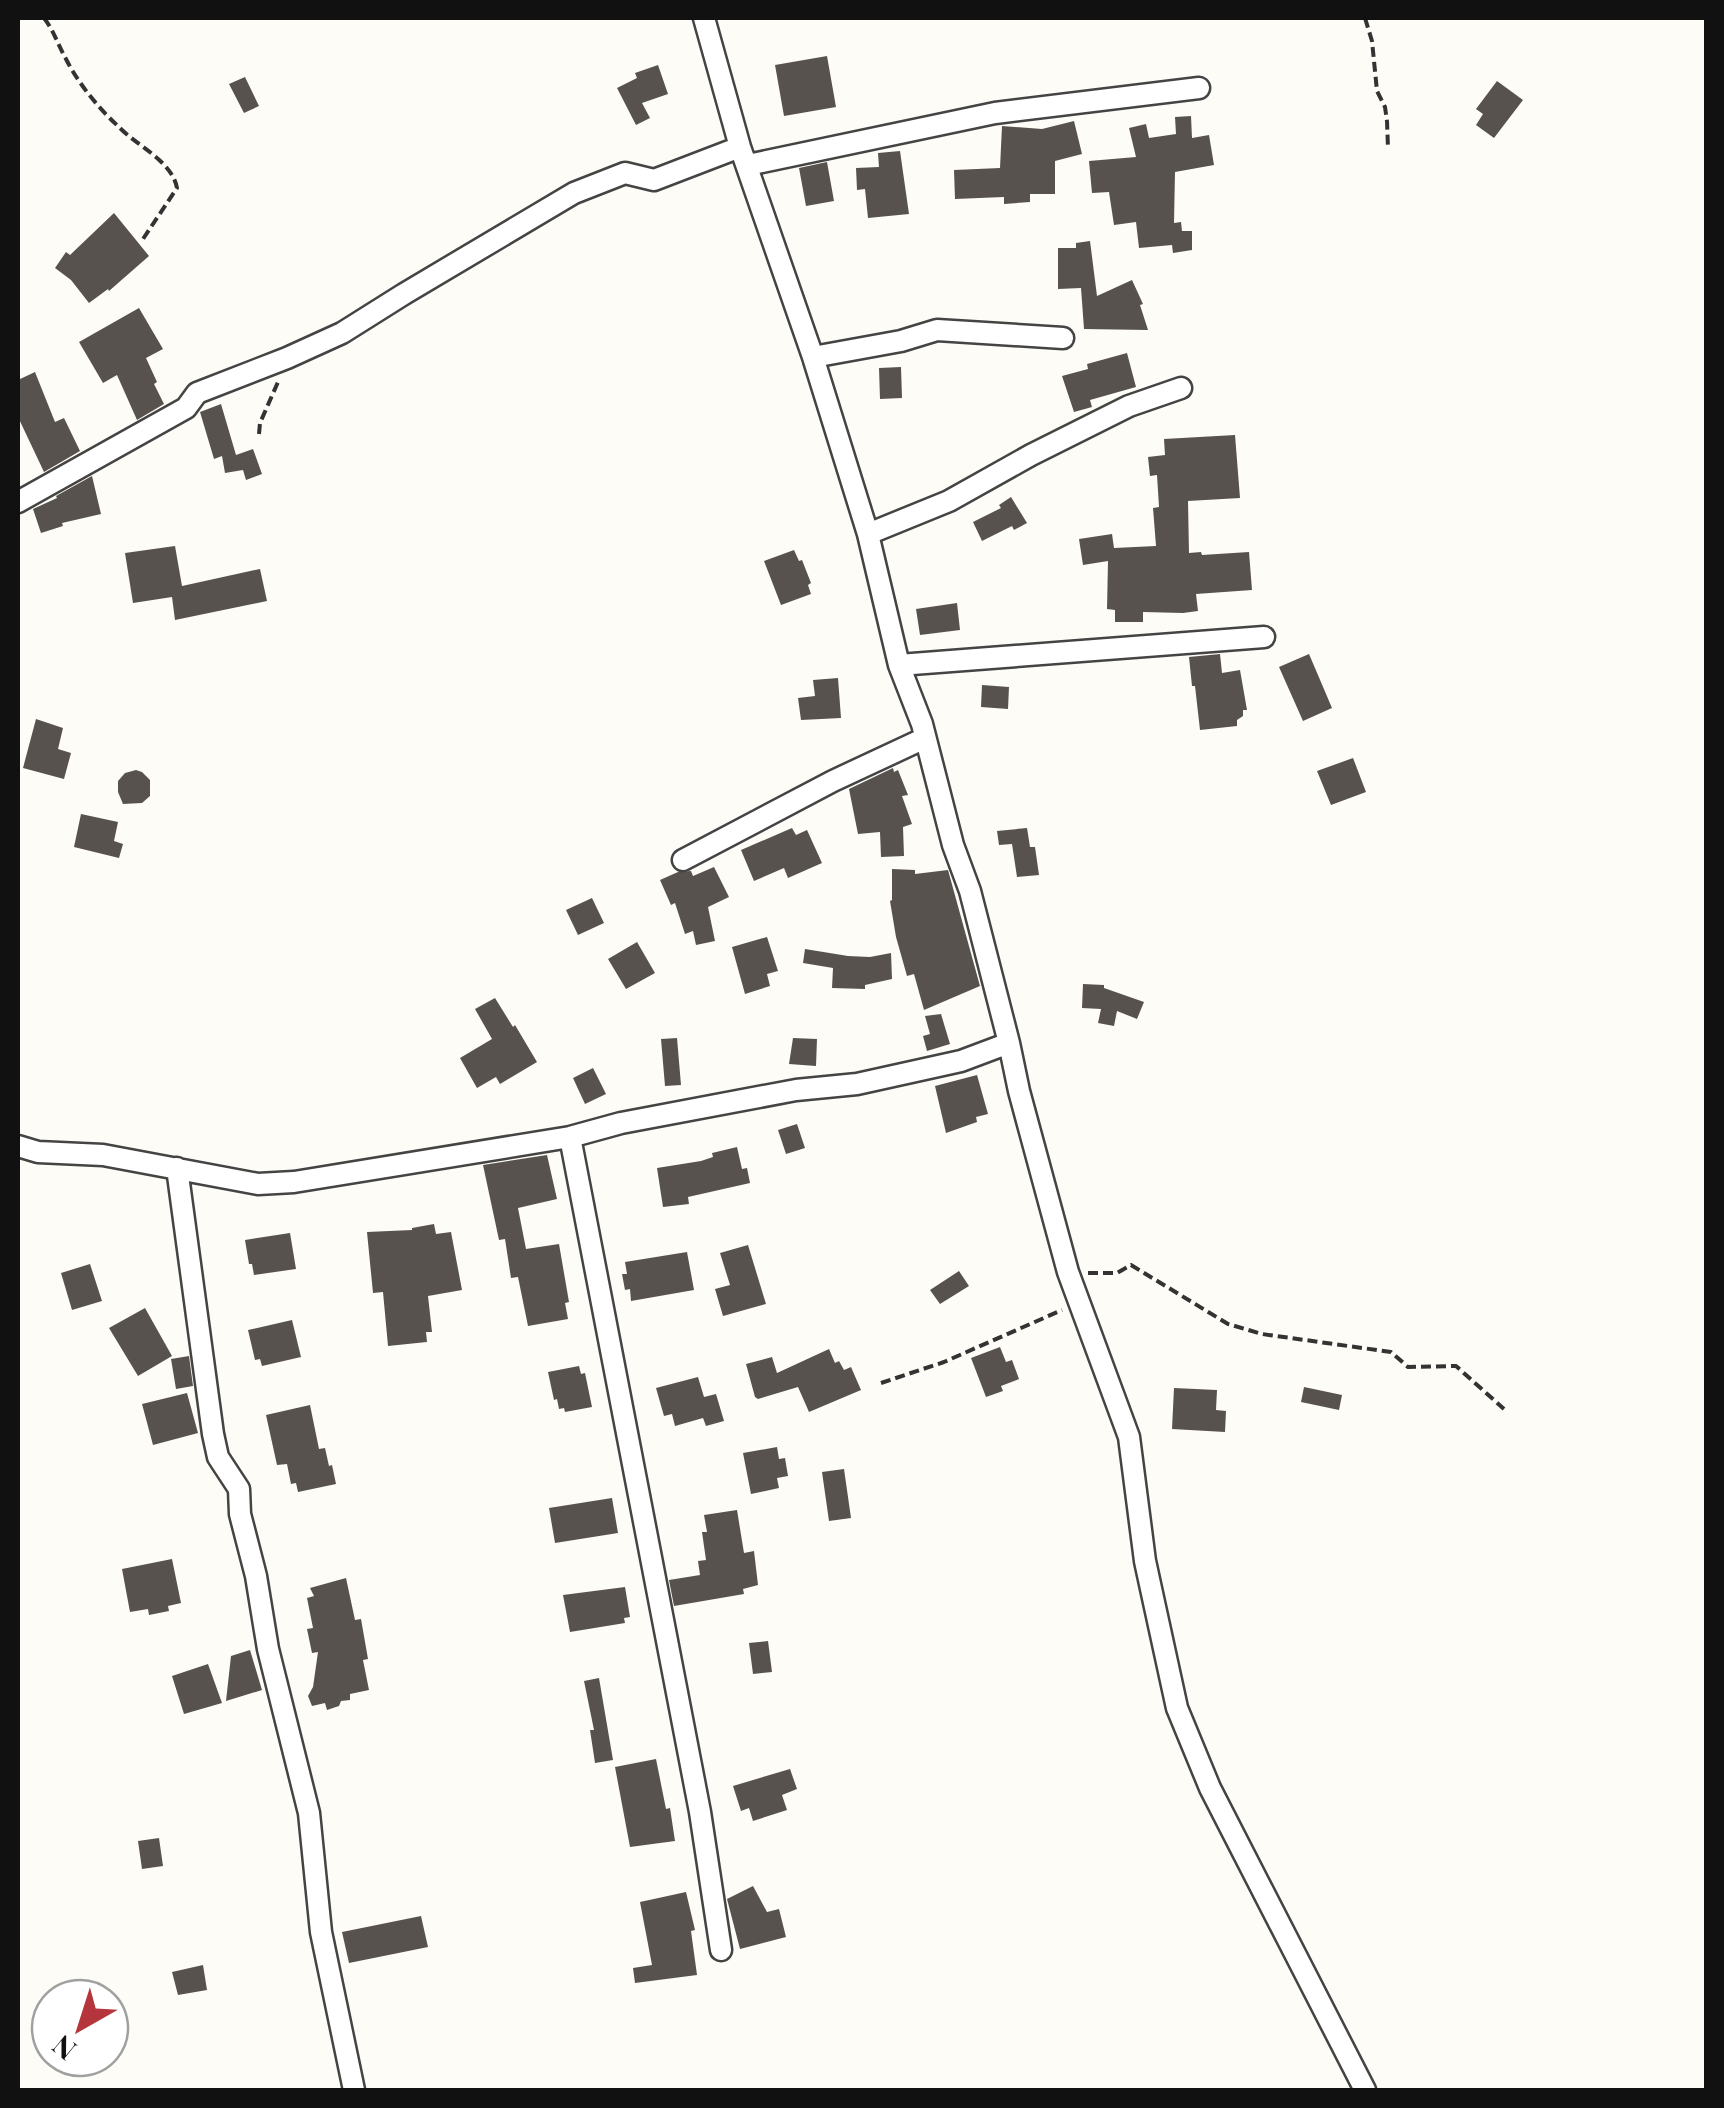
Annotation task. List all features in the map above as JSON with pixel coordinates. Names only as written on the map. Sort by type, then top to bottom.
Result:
[{"type":"street","points":[[704,18],[744,156],[868,534],[899,665],[926,738],[953,846],[970,891],[1068,1272],[1129,1437],[1145,1561],[1177,1708],[1210,1788],[1365,2090]]},
{"type":"street","points":[[18,502],[186,408],[197,394],[342,333],[574,193],[625,173],[654,180],[744,156],[995,113],[1198,88]]},
{"type":"street","points":[[813,357],[936,330],[1063,338]]},
{"type":"street","points":[[868,534],[950,501],[1031,454],[1129,406],[1180,388]]},
{"type":"street","points":[[899,665],[1264,637]]},
{"type":"street","points":[[683,860],[832,781],[926,738]]},
{"type":"street","points":[[18,1146],[38,1152],[103,1155],[258,1184],[294,1182],[570,1137],[693,1108],[796,1090],[857,1084],[960,1061],[1009,1043]]},
{"type":"street","points":[[570,1137],[700,1812],[721,1950]]},
{"type":"street","points":[[177,1168],[213,1434],[218,1457],[239,1489],[240,1514],[256,1576],[268,1649],[308,1813],[320,1932],[354,2090]]},
{"type":"path","points":[[44,18],[66,58],[117,126],[175,179],[177,188],[141,242]]},
{"type":"path","points":[[1365,18],[1372,40],[1377,91],[1387,121],[1388,148]]},
{"type":"path","points":[[259,434],[260,422],[278,383],[279,362]]},
{"type":"path","points":[[1068,1272],[1117,1273],[1130,1265],[1228,1324],[1262,1334],[1391,1352],[1408,1367],[1456,1366],[1504,1409]]},
{"type":"path","points":[[881,1383],[944,1362],[1080,1302]]},
{"type":"building","points":[[827,56],[836,107],[784,116],[775,65]]},
{"type":"building","points":[[658,65],[668,94],[642,103],[650,118],[636,125],[617,88],[637,78],[635,73]]},
{"type":"building","points":[[245,77],[259,106],[244,113],[229,84]]},
{"type":"building","points":[[1497,81],[1523,100],[1494,138],[1476,125],[1483,114],[1476,109]]},
{"type":"building","points":[[1191,116],[1192,138],[1209,135],[1214,165],[1175,172],[1174,223],[1181,222],[1182,231],[1192,231],[1192,250],[1173,253],[1172,245],[1139,248],[1136,222],[1114,225],[1109,192],[1092,193],[1089,161],[1136,157],[1129,128],[1146,124],[1149,138],[1176,134],[1175,117]]},
{"type":"building","points":[[1074,121],[1082,154],[1055,161],[1055,194],[1030,194],[1030,202],[1004,204],[1004,197],[955,199],[954,170],[1000,168],[1002,126],[1042,129]]},
{"type":"building","points":[[900,151],[909,214],[868,218],[865,189],[857,190],[856,168],[879,167],[878,153]]},
{"type":"building","points":[[827,162],[834,201],[806,206],[799,168]]},
{"type":"building","points":[[114,213],[149,256],[89,303],[71,280],[55,268],[66,252],[70,255]]},
{"type":"building","points":[[1090,241],[1097,296],[1132,280],[1143,304],[1140,305],[1148,330],[1084,329],[1081,288],[1058,289],[1058,248],[1076,248],[1076,243]]},
{"type":"building","points":[[139,308],[163,349],[146,358],[164,404],[137,420],[117,375],[103,383],[79,342]]},
{"type":"building","points":[[1127,353],[1136,387],[1090,400],[1092,407],[1074,412],[1062,376]]},
{"type":"building","points":[[901,367],[902,398],[880,399],[879,368]]},
{"type":"building","points":[[35,372],[55,422],[64,418],[80,451],[44,472],[18,417],[18,380]]},
{"type":"building","points":[[221,404],[236,455],[253,449],[262,474],[246,480],[243,470],[225,473],[222,456],[214,459],[200,412]]},
{"type":"building","points":[[1235,435],[1240,498],[1188,501],[1189,553],[1249,552],[1252,590],[1196,594],[1198,611],[1143,612],[1143,622],[1115,622],[1115,610],[1107,609],[1108,561],[1083,565],[1079,539],[1112,534],[1114,548],[1156,546],[1153,508],[1159,507],[1157,475],[1150,476],[1148,457],[1165,455],[1164,439]]},
{"type":"building","points":[[92,476],[101,514],[62,523],[63,526],[41,533],[33,509]]},
{"type":"building","points":[[1011,497],[1027,523],[982,541],[973,522],[1001,508],[999,505]]},
{"type":"building","points":[[175,546],[182,586],[260,569],[267,601],[175,620],[172,597],[133,603],[125,553]]},
{"type":"building","points":[[794,550],[811,583],[811,594],[781,605],[764,561]]},
{"type":"building","points":[[957,603],[960,630],[920,635],[916,609]]},
{"type":"building","points":[[1220,654],[1222,673],[1240,670],[1247,710],[1243,710],[1237,726],[1200,730],[1189,657]]},
{"type":"building","points":[[1309,654],[1332,708],[1303,721],[1279,667]]},
{"type":"building","points":[[838,678],[841,718],[801,720],[798,698],[815,696],[813,680]]},
{"type":"building","points":[[982,685],[1009,687],[1008,709],[981,707]]},
{"type":"building","points":[[36,719],[63,728],[58,749],[71,753],[64,779],[23,768]]},
{"type":"building","points":[[1353,758],[1366,792],[1331,805],[1317,771]]},
{"type":"building","points":[[893,768],[894,772],[898,770],[908,795],[902,796],[912,824],[903,827],[904,856],[881,857],[880,832],[858,834],[849,789]]},
{"type":"building","points":[[136,770],[150,780],[150,796],[142,803],[123,804],[118,781],[125,773]]},
{"type":"building","points":[[81,814],[118,822],[114,841],[123,844],[119,858],[74,847]]},
{"type":"building","points":[[792,828],[796,835],[807,830],[822,863],[788,878],[784,868],[754,881],[741,850]]},
{"type":"building","points":[[1027,828],[1030,847],[1035,847],[1039,875],[1017,877],[1012,844],[999,845],[997,831]]},
{"type":"building","points":[[714,867],[729,897],[708,907],[715,941],[696,945],[693,931],[685,934],[675,903],[671,905],[660,880],[678,872],[691,871],[693,876]]},
{"type":"building","points":[[892,869],[915,870],[915,874],[948,870],[980,986],[924,1010],[914,974],[907,976],[896,937],[890,901]]},
{"type":"building","points":[[592,898],[604,923],[578,935],[566,910]]},
{"type":"building","points":[[767,937],[778,971],[767,974],[770,986],[745,994],[732,947]]},
{"type":"building","points":[[637,942],[655,973],[626,989],[608,959]]},
{"type":"building","points":[[805,949],[848,956],[891,953],[892,979],[865,985],[865,989],[832,988],[833,968],[803,963]]},
{"type":"building","points":[[1083,984],[1104,985],[1144,1002],[1137,1019],[1117,1011],[1114,1026],[1098,1023],[1101,1009],[1082,1008]]},
{"type":"building","points":[[495,998],[537,1062],[500,1084],[496,1077],[477,1088],[460,1058],[492,1039],[475,1009]]},
{"type":"building","points":[[941,1014],[950,1044],[927,1051],[923,1036],[930,1034],[925,1016]]},
{"type":"building","points":[[677,1038],[681,1085],[665,1086],[661,1039]]},
{"type":"building","points":[[793,1038],[817,1039],[816,1066],[789,1064]]},
{"type":"building","points":[[593,1068],[606,1094],[585,1104],[573,1078]]},
{"type":"building","points":[[977,1075],[988,1114],[946,1133],[935,1086]]},
{"type":"building","points":[[797,1124],[805,1148],[786,1154],[778,1130]]},
{"type":"building","points":[[737,1147],[750,1183],[688,1197],[689,1204],[663,1207],[657,1168],[701,1161],[713,1157],[712,1153]]},
{"type":"building","points":[[547,1155],[557,1199],[518,1208],[526,1249],[559,1244],[569,1302],[565,1303],[568,1319],[528,1326],[518,1277],[511,1278],[505,1239],[499,1240],[483,1165]]},
{"type":"building","points":[[434,1224],[436,1234],[451,1232],[462,1290],[428,1296],[432,1332],[426,1332],[427,1342],[388,1346],[383,1292],[373,1293],[367,1232],[412,1230]]},
{"type":"building","points":[[290,1233],[296,1269],[254,1275],[245,1240]]},
{"type":"building","points":[[748,1245],[766,1304],[723,1316],[715,1289],[730,1285],[720,1253]]},
{"type":"building","points":[[687,1252],[694,1290],[631,1301],[622,1274],[627,1274],[625,1262]]},
{"type":"building","points":[[90,1264],[102,1301],[72,1310],[61,1273]]},
{"type":"building","points":[[959,1271],[969,1286],[940,1304],[930,1290]]},
{"type":"building","points":[[145,1308],[172,1356],[138,1376],[109,1328]]},
{"type":"building","points":[[292,1320],[301,1357],[262,1366],[260,1359],[255,1360],[248,1330]]},
{"type":"building","points":[[1000,1347],[1006,1362],[1012,1360],[1019,1379],[986,1397],[971,1358]]},
{"type":"building","points":[[829,1349],[835,1363],[839,1361],[844,1370],[851,1367],[861,1390],[809,1412],[798,1387],[755,1397],[746,1364],[772,1357],[777,1373]]},
{"type":"building","points":[[189,1356],[193,1386],[176,1389],[171,1359]]},
{"type":"building","points":[[579,1366],[581,1374],[585,1373],[592,1407],[565,1412],[554,1400],[548,1372]]},
{"type":"building","points":[[698,1377],[704,1397],[716,1394],[724,1421],[706,1426],[703,1418],[675,1426],[672,1414],[664,1416],[656,1388]]},
{"type":"building","points":[[1304,1387],[1342,1395],[1339,1410],[1301,1402]]},
{"type":"building","points":[[1174,1388],[1217,1390],[1216,1410],[1226,1411],[1225,1432],[1172,1429]]},
{"type":"building","points":[[187,1393],[198,1433],[153,1445],[142,1404]]},
{"type":"building","points":[[310,1405],[319,1449],[325,1448],[336,1484],[298,1492],[296,1483],[291,1484],[287,1464],[277,1465],[266,1415]]},
{"type":"building","points":[[777,1447],[779,1459],[785,1458],[788,1476],[777,1478],[779,1488],[751,1494],[743,1453]]},
{"type":"building","points":[[844,1469],[851,1518],[829,1521],[822,1472]]},
{"type":"building","points":[[612,1498],[618,1533],[555,1543],[549,1508]]},
{"type":"building","points":[[737,1510],[744,1553],[754,1551],[758,1585],[743,1589],[744,1594],[674,1606],[669,1580],[700,1575],[698,1561],[706,1560],[704,1515]]},
{"type":"building","points":[[172,1559],[181,1603],[168,1606],[169,1611],[149,1615],[148,1609],[130,1612],[122,1569]]},
{"type":"building","points":[[346,1578],[355,1620],[361,1619],[369,1690],[350,1694],[350,1700],[327,1710],[325,1703],[312,1706],[308,1696],[318,1652],[312,1653],[307,1629],[313,1628],[307,1598],[314,1596],[310,1588]]},
{"type":"building","points":[[625,1587],[630,1617],[624,1618],[625,1623],[570,1632],[563,1595]]},
{"type":"building","points":[[768,1641],[772,1672],[753,1674],[749,1643]]},
{"type":"building","points":[[250,1650],[262,1690],[226,1701],[231,1656]]},
{"type":"building","points":[[208,1664],[222,1703],[184,1714],[172,1676]]},
{"type":"building","points":[[599,1678],[613,1760],[595,1763],[590,1730],[594,1730],[584,1681]]},
{"type":"building","points":[[656,1759],[675,1841],[630,1847],[615,1767]]},
{"type":"building","points":[[790,1769],[797,1789],[782,1795],[787,1810],[753,1821],[749,1808],[741,1811],[733,1786]]},
{"type":"building","points":[[159,1838],[163,1866],[142,1869],[138,1841]]},
{"type":"building","points":[[753,1886],[767,1912],[779,1909],[786,1937],[740,1949],[727,1899]]},
{"type":"building","points":[[686,1892],[695,1930],[691,1931],[697,1975],[635,1983],[633,1968],[652,1965],[640,1902]]},
{"type":"building","points":[[421,1916],[428,1947],[349,1963],[342,1932]]},
{"type":"building","points":[[203,1965],[207,1990],[178,1995],[172,1972]]}]
